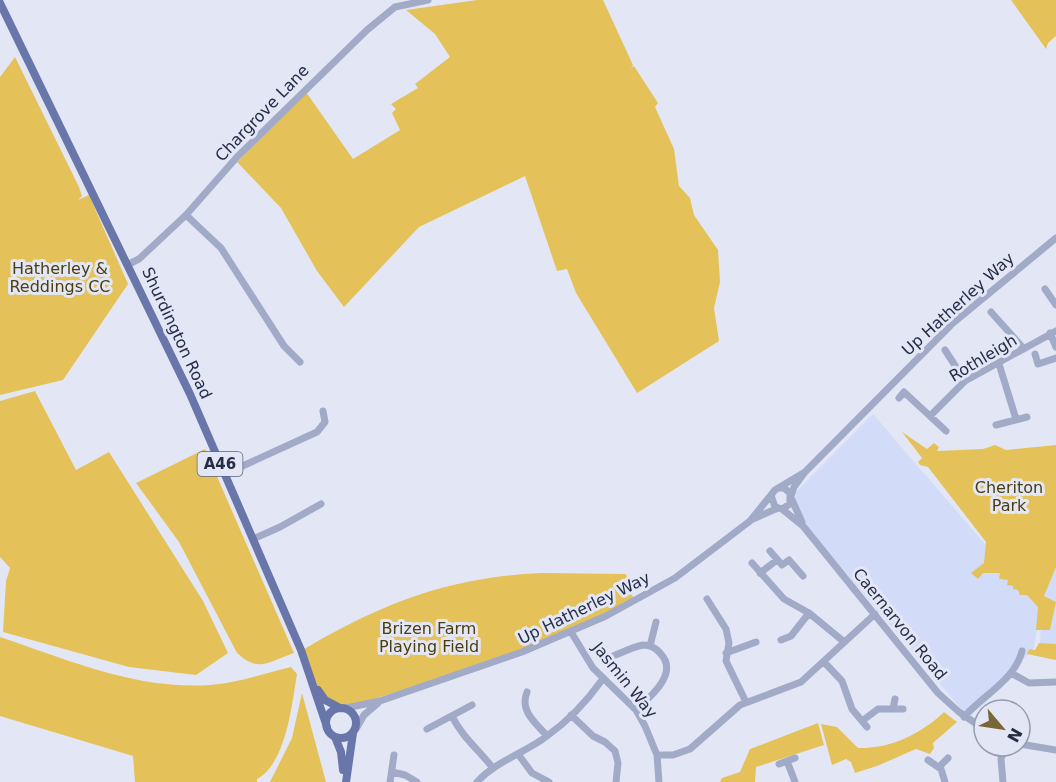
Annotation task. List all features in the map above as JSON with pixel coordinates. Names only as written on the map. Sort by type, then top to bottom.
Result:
[{"type":"main road","name":"Shurdington Road","points":[[0,3],[225,474],[313,682],[327,727]]},
{"type":"main road","name":"Shurdington Road","points":[[313,682],[325,700],[343,708]]},
{"type":"main road","points":[[343,708],[355,715],[345,782],[340,752],[327,727],[328,716],[343,708]]},
{"type":"main road","points":[[334,737],[343,738],[354,731]]},
{"type":"street","name":"Chargrove Lane","points":[[127,265],[139,259],[186,215],[237,157],[367,30],[395,7],[428,0]]},
{"type":"street","points":[[186,215],[221,248],[284,346],[300,362]]},
{"type":"street","name":"Up Hatherley Way","points":[[791,498],[794,487],[805,472],[953,323],[1056,238]]},
{"type":"street","points":[[1045,289],[1047,297],[1056,305]]},
{"type":"street","points":[[991,312],[1024,349]]},
{"type":"street","points":[[1053,332],[1056,347]]},
{"type":"street","name":"Rothleigh","points":[[930,416],[965,381],[1053,332]]},
{"type":"street","points":[[945,350],[965,381]]},
{"type":"street","points":[[1035,354],[1038,364],[1056,358]]},
{"type":"street","points":[[999,364],[1016,419]]},
{"type":"street","points":[[899,398],[904,392],[946,431]]},
{"type":"street","points":[[225,474],[317,432],[324,422],[323,411]]},
{"type":"street","points":[[996,425],[1028,417]]},
{"type":"street","name":"Up Hatherley Way","points":[[778,488],[805,472]]},
{"type":"street","points":[[778,488],[787,490],[791,498],[780,509],[772,503],[771,495],[778,488]]},
{"type":"street","name":"Up Hatherley Way","points":[[343,708],[380,701],[522,652],[571,632],[675,578],[750,521],[771,495]]},
{"type":"street","name":"Caernarvon Road","points":[[791,498],[803,526]]},
{"type":"street","points":[[253,538],[280,527],[321,504]]},
{"type":"street","name":"Up Hatherley Way","points":[[750,521],[780,509]]},
{"type":"street","name":"Caernarvon Road","points":[[780,509],[803,526],[938,693],[972,722]]},
{"type":"street","points":[[770,551],[782,565],[789,560],[803,576]]},
{"type":"street","points":[[760,573],[777,560]]},
{"type":"street","points":[[752,563],[783,599],[809,613],[843,640]]},
{"type":"street","points":[[707,599],[710,610],[728,633],[727,664],[746,702]]},
{"type":"street","points":[[781,640],[793,639],[809,613]]},
{"type":"street","points":[[657,755],[673,755],[690,749],[725,716],[746,702],[794,687],[824,662],[843,640],[875,614]]},
{"type":"street","points":[[650,646],[656,622]]},
{"type":"street","name":"Jasmin Way","points":[[571,632],[603,680],[636,710],[649,732],[657,755],[659,782]]},
{"type":"street","points":[[726,653],[756,642]]},
{"type":"street","points":[[608,658],[645,645],[650,646],[664,657],[666,675],[655,692],[636,710]]},
{"type":"street","points":[[964,717],[978,701],[1011,673],[1022,651]]},
{"type":"street","points":[[824,662],[842,681],[850,706],[865,724],[878,709],[903,709]]},
{"type":"street","points":[[1011,673],[1029,683],[1056,682]]},
{"type":"street","points":[[477,782],[493,768],[547,736],[571,715],[603,680]]},
{"type":"street","points":[[516,699],[526,696],[527,712],[547,736]]},
{"type":"street","points":[[893,709],[895,699]]},
{"type":"street","name":"Up Hatherley Way","points":[[354,731],[364,715],[380,701]]},
{"type":"street","points":[[427,729],[472,705]]},
{"type":"street","points":[[571,715],[593,736],[609,744],[615,751],[618,763],[616,782]]},
{"type":"street","points":[[452,716],[468,742],[482,753],[493,768]]},
{"type":"street","points":[[1032,746],[1056,750]]},
{"type":"street","points":[[518,754],[532,773],[549,782]]},
{"type":"street","points":[[390,782],[394,755]]},
{"type":"street","points":[[779,764],[795,758]]},
{"type":"street","points":[[939,767],[948,758]]},
{"type":"street","points":[[1001,758],[1003,782]]},
{"type":"street","points":[[928,760],[939,767],[945,782]]},
{"type":"street","points":[[787,761],[795,782]]},
{"type":"street","points":[[392,772],[405,775],[417,782]]},
{"type":"shaded area","points":[[873,414],[1040,608],[1034,648],[986,698],[972,698],[972,713],[968,717],[786,502]]},
{"type":"shaded area","points":[[1056,560],[1056,660],[1039,656],[1043,599]]},
{"type":"green space","points":[[477,0],[603,0],[633,65],[631,68],[634,66],[658,103],[655,107],[674,149],[679,186],[690,198],[694,215],[718,250],[720,282],[714,308],[719,341],[637,393],[576,293],[567,269],[557,271],[525,176],[419,227],[344,307],[317,271],[281,208],[237,162],[306,92],[353,159],[400,130],[392,113],[396,109],[391,104],[418,88],[415,84],[450,57],[435,34],[406,10]]},
{"type":"green space","points":[[1011,0],[1056,0],[1056,36],[1048,43],[1046,49]]},
{"type":"green space","name":"Hatherley & Reddings CC","points":[[15,57],[79,187],[82,196],[78,200],[89,195],[128,284],[63,380],[0,395],[0,77]]},
{"type":"green space","points":[[35,391],[76,470],[109,452],[203,601],[228,653],[196,675],[129,667],[3,632],[6,581],[10,568],[0,557],[0,401]]},
{"type":"green space","name":"Cheriton Park","points":[[902,432],[927,449],[934,443],[939,447],[937,451],[983,449],[995,445],[1006,450],[1056,445],[1056,567],[1044,596],[1056,602],[1050,630],[1036,630],[1038,607],[1027,595],[1020,595],[1018,590],[1013,589],[1013,586],[1007,585],[1008,580],[999,579],[1000,573],[983,573],[978,579],[971,573],[984,563],[986,542],[928,467],[920,465],[918,462],[922,458]]},
{"type":"green space","points":[[205,449],[294,653],[264,664],[252,663],[237,653],[179,542],[136,483]]},
{"type":"green space","name":"Brizen Farm Playing Field","points":[[541,573],[626,574],[634,601],[522,652],[346,708],[320,693],[301,651],[359,620],[416,596],[475,580]]},
{"type":"green space","points":[[0,637],[103,672],[156,683],[220,684],[291,667],[297,674],[290,716],[281,747],[275,760],[257,779],[257,782],[135,782],[133,756],[0,716]]},
{"type":"green space","points":[[1039,643],[1056,644],[1056,660],[1027,654],[1029,649],[1035,650]]},
{"type":"green space","points":[[302,693],[326,782],[270,782],[292,738]]},
{"type":"green space","points":[[944,712],[957,722],[933,743],[934,748],[930,754],[916,749],[855,773],[851,762],[846,759],[832,765],[821,724],[837,727],[858,748],[870,748],[904,739],[925,727]]},
{"type":"green space","points":[[818,723],[824,745],[756,767],[755,782],[720,782],[722,778],[740,772],[750,749]]}]
